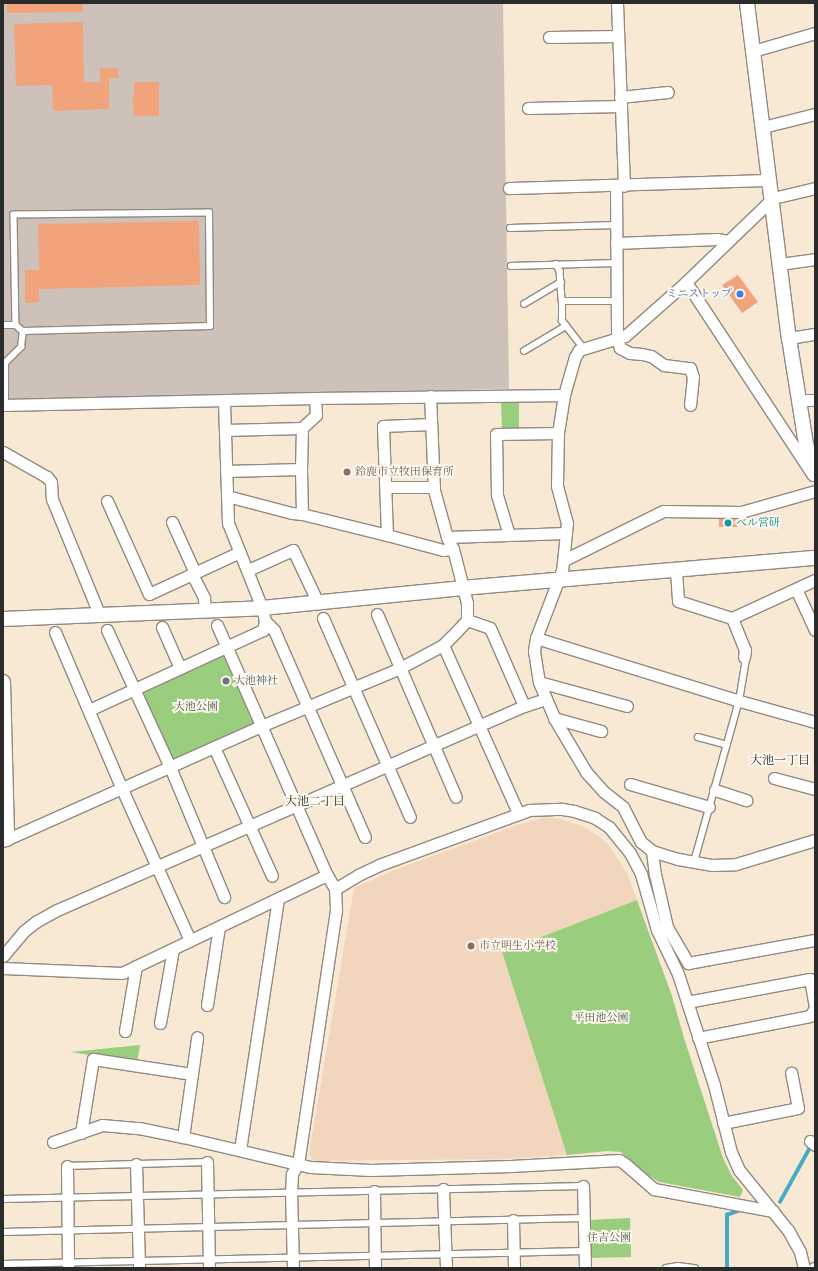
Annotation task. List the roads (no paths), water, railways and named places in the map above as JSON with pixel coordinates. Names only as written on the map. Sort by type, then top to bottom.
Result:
[{"type":"street","points":[[617,3],[620,101],[620,186],[616,225],[617,339],[620,348],[630,353],[651,356],[664,365],[690,368],[693,377],[690,405]]},
{"type":"street","points":[[747,3],[769,180],[773,198],[789,338],[806,444],[815,473]]},
{"type":"street","points":[[753,51],[815,33]]},
{"type":"street","points":[[548,37],[618,36]]},
{"type":"street","points":[[528,108],[620,101],[668,92]]},
{"type":"street","points":[[763,127],[815,114]]},
{"type":"street","points":[[509,188],[620,186],[769,180]]},
{"type":"street","points":[[815,188],[773,198],[686,282],[625,336],[579,350],[575,357],[564,394],[558,433],[557,486],[567,523],[564,560],[562,570],[536,638],[534,651],[539,682],[554,718],[586,772],[604,792],[623,807],[641,842],[652,851],[712,865],[736,864],[815,840]]},
{"type":"street","points":[[616,243],[717,239],[728,241]]},
{"type":"street","points":[[780,264],[815,260]]},
{"type":"street","points":[[686,282],[815,478]]},
{"type":"street","points":[[789,338],[815,334]]},
{"type":"street","points":[[4,405],[564,394]]},
{"type":"street","points":[[3,682],[5,840],[261,726],[400,668],[443,645],[467,620],[467,603],[453,549],[448,537],[434,487],[430,396]]},
{"type":"street","points":[[225,430],[302,428],[316,415],[314,398]]},
{"type":"street","points":[[224,400],[228,523],[248,570],[264,615],[274,630],[365,838]]},
{"type":"street","points":[[798,400],[815,400]]},
{"type":"street","points":[[386,535],[386,487],[383,426],[431,424]]},
{"type":"street","points":[[302,428],[302,514]]},
{"type":"street","points":[[509,535],[497,495],[496,434],[558,433]]},
{"type":"street","points":[[3,452],[47,477],[51,482],[52,499],[100,616]]},
{"type":"street","points":[[226,471],[301,469]]},
{"type":"street","points":[[386,487],[434,487]]},
{"type":"street","points":[[564,560],[663,510],[741,512],[815,491]]},
{"type":"street","points":[[227,496],[443,550],[453,549]]},
{"type":"street","points":[[107,501],[149,594],[240,552]]},
{"type":"street","points":[[172,522],[204,598],[205,611]]},
{"type":"street","points":[[448,537],[566,533]]},
{"type":"street","points":[[248,570],[293,550],[318,603]]},
{"type":"street","points":[[3,619],[205,611],[264,615],[318,603],[463,588],[815,558]]},
{"type":"street","points":[[676,571],[678,600],[732,618],[815,580]]},
{"type":"street","points":[[796,589],[815,630]]},
{"type":"street","points":[[377,614],[456,796]]},
{"type":"street","points":[[89,710],[256,634],[262,630],[264,615]]},
{"type":"street","points":[[323,618],[410,817]]},
{"type":"street","points":[[732,618],[745,650],[744,657]]},
{"type":"street","points":[[467,620],[490,628],[524,706]]},
{"type":"street","points":[[217,625],[296,806],[327,875],[335,889],[336,910],[298,1163],[292,1174],[293,1262]]},
{"type":"street","points":[[162,627],[180,668]]},
{"type":"street","points":[[107,630],[170,767],[224,897]]},
{"type":"street","points":[[55,632],[122,789],[190,940]]},
{"type":"street","points":[[536,638],[739,701],[815,722]]},
{"type":"street","points":[[443,645],[518,813]]},
{"type":"street","points":[[539,682],[627,706]]},
{"type":"street","points":[[3,956],[16,939],[37,921],[70,904],[545,698]]},
{"type":"street","points":[[554,718],[601,731]]},
{"type":"street","points":[[214,747],[272,876]]},
{"type":"street","points":[[774,778],[815,789]]},
{"type":"street","points":[[630,784],[709,807]]},
{"type":"street","points":[[715,790],[746,800]]},
{"type":"street","points":[[335,889],[358,875],[379,865],[529,810],[562,809],[595,818],[609,827],[630,853],[641,874],[662,928],[714,1085],[731,1152],[739,1170],[792,1236],[800,1252],[804,1268]]},
{"type":"street","points":[[652,851],[662,928],[688,963],[815,940]]},
{"type":"street","points":[[3,968],[122,973],[327,875]]},
{"type":"street","points":[[240,1150],[278,899]]},
{"type":"street","points":[[207,1005],[219,927]]},
{"type":"street","points":[[160,1023],[173,948]]},
{"type":"street","points":[[125,1031],[136,966]]},
{"type":"street","points":[[687,1002],[810,979],[815,1008],[810,1016],[698,1038]]},
{"type":"street","points":[[182,1137],[197,1037]]},
{"type":"street","points":[[81,1133],[94,1059],[192,1074]]},
{"type":"street","points":[[723,1123],[798,1108],[791,1073]]},
{"type":"street","points":[[53,1142],[102,1125],[139,1128],[298,1163],[310,1167],[371,1170],[511,1166],[618,1160],[624,1163],[654,1189],[773,1211]]},
{"type":"street","points":[[207,1162],[209,1263]]},
{"type":"street","points":[[136,1164],[139,1264]]},
{"type":"street","points":[[67,1166],[68,1265]]},
{"type":"street","points":[[583,1186],[585,1268]]},
{"type":"street","points":[[443,1189],[446,1268]]},
{"type":"street","points":[[374,1191],[375,1268]]},
{"type":"street","points":[[513,1220],[514,1268]]},
{"type":"lane","points":[[3,325],[16,325],[23,331],[210,326],[209,213],[14,215],[16,325]]},
{"type":"lane","points":[[510,228],[616,225]]},
{"type":"lane","points":[[511,266],[616,263]]},
{"type":"lane","points":[[556,264],[560,271],[562,321],[583,348]]},
{"type":"lane","points":[[524,304],[561,282]]},
{"type":"lane","points":[[562,301],[617,301]]},
{"type":"lane","points":[[524,351],[566,326]]},
{"type":"lane","points":[[4,405],[5,363],[21,347],[23,331]]},
{"type":"lane","points":[[694,862],[739,701],[746,659],[744,657]]},
{"type":"lane","points":[[698,737],[727,745]]},
{"type":"lane","points":[[67,1166],[207,1162]]},
{"type":"lane","points":[[3,1199],[291,1191],[374,1191],[583,1186]]},
{"type":"lane","points":[[3,1232],[583,1218]]},
{"type":"lane","points":[[3,1264],[68,1265],[293,1262],[375,1255],[584,1251]]},
{"type":"lane","points":[[666,1268],[678,1266],[695,1268]]},
{"type":"waterway","points":[[780,1202],[812,1144]]},
{"type":"waterway","points":[[727,1268],[727,1215],[741,1210]]},
{"type":"place","name":"ミニストップ","points":[[740,294]]},
{"type":"place","name":"鈴鹿市立牧田保育所","points":[[347,472]]},
{"type":"place","name":"べル営研","points":[[728,523]]},
{"type":"place","name":"大池神社","points":[[226,681]]},
{"type":"place","name":"市立明生小学校","points":[[471,946]]},
{"type":"district","name":"大池一丁目","points":[[780,761]]},
{"type":"district","name":"大池二丁目","points":[[315,802]]},
{"type":"park label","name":"大池公園","points":[[196,707]]},
{"type":"park label","name":"平田池公園","points":[[601,1018]]},
{"type":"park label","name":"住吉公園","points":[[609,1238]]}]
